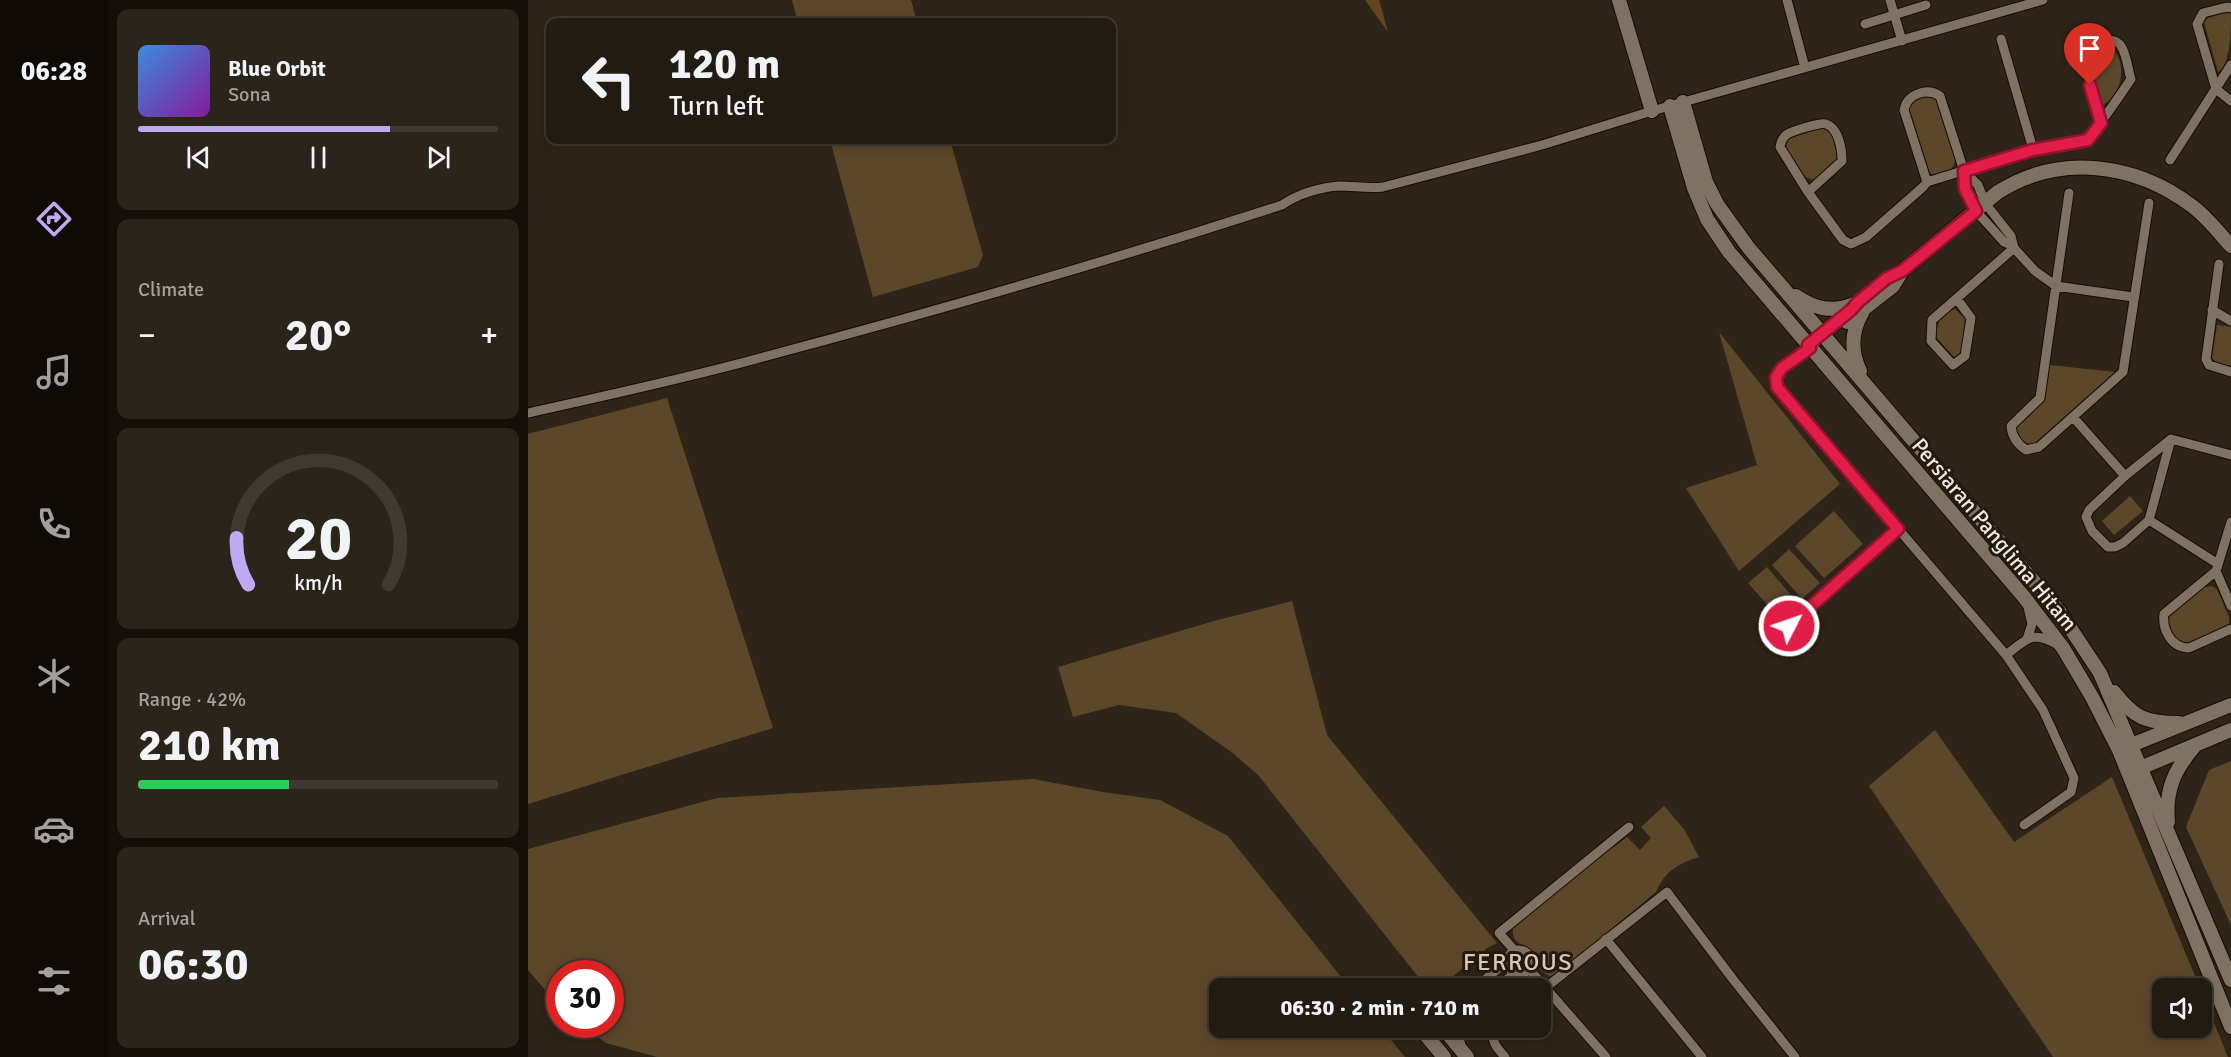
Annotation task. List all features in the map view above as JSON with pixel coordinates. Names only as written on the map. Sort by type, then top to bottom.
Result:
[{"type":"main road","points":[[1619,0],[1652,111]]},
{"type":"main road","name":"Persiaran Panglima Hitam","points":[[1676,104],[1706,182],[1717,204],[1748,247],[2059,611],[2100,673],[2125,747],[2231,1027]]},
{"type":"main road","name":"Persiaran Panglima Hitam","points":[[1676,104],[1694,188],[1707,219],[1730,252],[2024,597],[2063,648],[2125,747]]},
{"type":"main road","points":[[1810,348],[1861,307],[1887,278],[1902,271],[2013,183],[2039,173],[2066,168],[2094,167],[2119,171],[2168,189],[2195,208],[2231,246]]},
{"type":"main road","points":[[1780,284],[1807,304],[1823,309],[1861,307]]},
{"type":"main road","points":[[1861,307],[1853,334],[1854,358],[1867,387]]},
{"type":"main road","points":[[2100,673],[2125,706],[2138,717],[2157,723],[2187,723]]},
{"type":"main road","points":[[2125,747],[2231,705]]},
{"type":"main road","points":[[2135,770],[2231,730]]},
{"type":"main road","points":[[2169,834],[2166,806],[2169,787],[2174,774],[2196,745]]},
{"type":"main road","name":"Persiaran Panglima Hitam","points":[[2135,770],[2169,834],[2231,981]]},
{"type":"main road","points":[[1433,1038],[1444,1057]]},
{"type":"main road","points":[[1451,1038],[1465,1054]]},
{"type":"street","points":[[1787,0],[1805,68]]},
{"type":"street","points":[[1890,0],[1902,41]]},
{"type":"street","points":[[528,413],[768,356],[1163,243],[1282,206],[1293,198],[1321,189],[1339,186],[1367,189],[1383,187],[1542,145],[1676,104],[2043,0]]},
{"type":"street","points":[[1865,24],[1926,5]]},
{"type":"street","points":[[2231,8],[2226,7],[2203,13],[2197,24],[2216,89],[2231,101]]},
{"type":"street","points":[[2001,39],[2033,150]]},
{"type":"street","points":[[1808,192],[1842,161],[1837,134],[1826,123],[1788,133],[1782,138],[1780,147],[1808,192],[1843,240],[1851,244],[1866,237],[1927,182],[2033,150],[2088,140],[2101,123],[2131,80],[2122,48],[2114,40],[2089,46],[2083,58],[2101,123]]},
{"type":"street","points":[[2170,160],[2231,65]]},
{"type":"street","points":[[1927,182],[1904,110],[1909,98],[1918,94],[1935,92],[1940,96],[1964,171],[1978,185],[1980,207],[2011,236],[2013,247],[2035,271],[2056,286],[2133,297]]},
{"type":"street","points":[[2069,193],[2040,398],[2011,426],[2011,433],[2017,443],[2026,450],[2039,447],[2123,372],[2149,203]]},
{"type":"street","points":[[1956,299],[1971,318],[1965,356],[1953,365],[1931,341],[1932,320],[2013,247]]},
{"type":"street","points":[[2219,264],[2206,359],[2209,365],[2231,372]]},
{"type":"street","points":[[2212,310],[2231,321]]},
{"type":"street","points":[[1810,348],[1782,368],[1776,377],[1777,387],[2006,655],[2043,710],[2074,778],[2071,792],[2024,825]]},
{"type":"street","points":[[2073,417],[2125,476]]},
{"type":"street","points":[[2171,439],[2231,455]]},
{"type":"street","points":[[2171,439],[2150,520],[2123,543],[2112,548],[2104,543],[2088,524],[2086,517],[2089,510],[2125,476],[2171,439]]},
{"type":"street","points":[[2148,457],[2154,455],[2158,457],[2163,470]]},
{"type":"street","points":[[2150,520],[2217,567],[2231,606]]},
{"type":"street","points":[[2231,522],[2217,567],[2164,614],[2163,623],[2167,634],[2175,644],[2183,648],[2189,648],[2231,629]]},
{"type":"street","points":[[1789,626],[1898,529]]},
{"type":"street","points":[[2024,597],[2032,624],[2026,639]]},
{"type":"street","points":[[2006,655],[2026,639],[2043,636],[2063,648]]},
{"type":"street","points":[[1515,951],[1499,933],[1629,827]]},
{"type":"street","points":[[1551,983],[1666,892],[1795,1057]]},
{"type":"street","points":[[1606,939],[1702,1057]]},
{"type":"street","points":[[1515,951],[1523,951],[1529,955],[1531,962],[1529,969],[1523,974],[1514,973],[1507,964],[1509,955],[1515,951]]},
{"type":"street","points":[[1487,978],[1507,964]]},
{"type":"street","points":[[1529,969],[1535,978]]},
{"type":"street","points":[[1509,978],[1514,973]]},
{"type":"street","points":[[1551,998],[1606,1057]]},
{"type":"street","points":[[1460,1038],[1465,1054]]},
{"type":"street","points":[[1493,1038],[1505,1057]]},
{"type":"shaded area","points":[[792,0],[911,0],[916,18],[797,18]]},
{"type":"shaded area","points":[[1365,0],[1379,0],[1388,32]]},
{"type":"shaded area","points":[[2231,12],[2228,55],[2226,62],[2218,72],[2204,22],[2208,18]]},
{"type":"shaded area","points":[[2107,45],[2119,58],[2121,76],[2115,93],[2102,105],[2098,102],[2086,61],[2090,50]]},
{"type":"shaded area","points":[[1933,95],[1938,100],[1956,157],[1951,169],[1941,174],[1931,174],[1926,168],[1908,110],[1913,99]]},
{"type":"shaded area","points":[[1821,128],[1831,132],[1839,158],[1815,180],[1801,172],[1786,146],[1788,139]]},
{"type":"shaded area","points":[[831,144],[951,144],[983,255],[978,267],[873,297]]},
{"type":"shaded area","points":[[1955,309],[1965,319],[1961,353],[1955,358],[1936,337],[1940,320]]},
{"type":"shaded area","points":[[2217,325],[2231,327],[2231,366],[2216,363],[2212,358]]},
{"type":"shaded area","points":[[1719,332],[1840,484],[1739,571],[1686,488],[1757,465]]},
{"type":"shaded area","points":[[2050,365],[2115,372],[2032,444],[2023,441],[2019,436],[2017,426],[2045,398]]},
{"type":"shaded area","points":[[667,398],[773,728],[528,804],[528,434]]},
{"type":"shaded area","points":[[2130,496],[2143,511],[2114,535],[2102,521]]},
{"type":"shaded area","points":[[1834,511],[1863,544],[1824,578],[1795,546]]},
{"type":"shaded area","points":[[1789,549],[1820,583],[1802,599],[1772,565]]},
{"type":"shaded area","points":[[1767,567],[1797,602],[1779,618],[1748,583]]},
{"type":"shaded area","points":[[2211,586],[2217,589],[2229,617],[2229,625],[2199,641],[2191,643],[2178,639],[2172,632],[2168,621],[2170,616],[2202,588]]},
{"type":"shaded area","points":[[1292,601],[1327,735],[1497,943],[1487,948],[1451,978],[1419,978],[1259,776],[1234,754],[1176,713],[1119,705],[1073,717],[1058,667],[1214,621]]},
{"type":"shaded area","points":[[1935,730],[2014,842],[2112,777],[2196,978],[2152,978],[2152,1038],[2212,1038],[2212,1018],[2228,1057],[2053,1057],[1869,786]]},
{"type":"shaded area","points":[[2231,761],[2231,925],[2186,827],[2209,770]]},
{"type":"shaded area","points":[[1033,779],[1160,800],[1228,836],[1342,978],[1209,978],[1209,1038],[1389,1038],[1405,1057],[657,1057],[606,1043],[599,1038],[624,1038],[624,960],[546,960],[546,991],[528,970],[528,849],[717,798]]},
{"type":"shaded area","points":[[1664,806],[1684,829],[1699,857],[1685,862],[1668,873],[1656,892],[1557,974],[1550,976],[1542,972],[1531,951],[1514,937],[1514,925],[1612,845],[1614,847],[1627,837],[1640,850],[1651,838],[1641,827]]},
{"type":"district","name":"FERROUS","points":[[1518,962]]},
{"type":"route","points":[[1789,626],[1898,529],[1777,387],[1776,377],[1782,368],[1810,348],[1808,345],[1858,302],[1887,278],[1902,271],[1976,211],[1965,189],[1964,171],[2033,150],[2088,140],[2101,123],[2090,85]]}]
